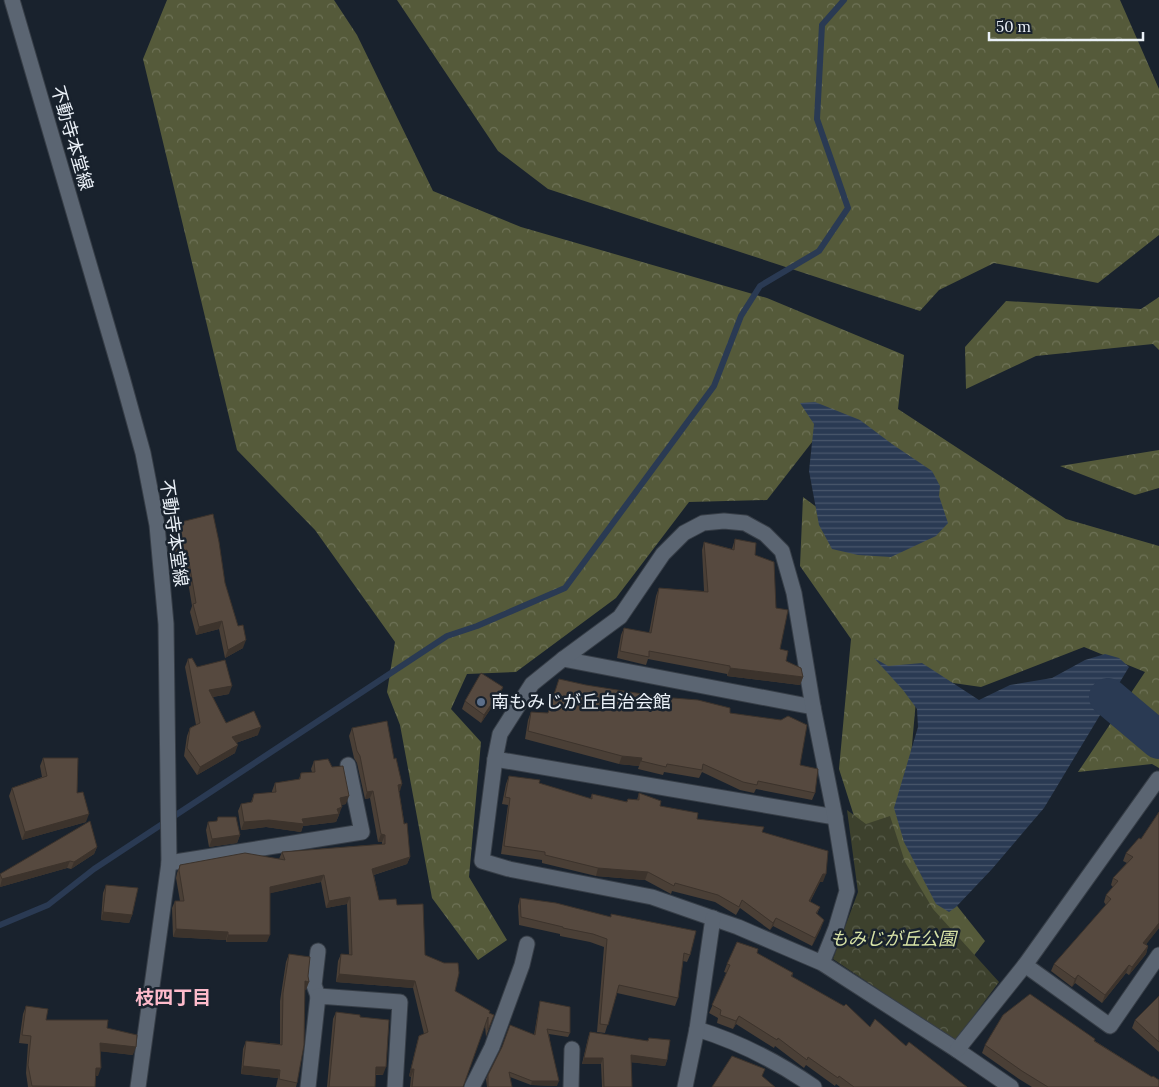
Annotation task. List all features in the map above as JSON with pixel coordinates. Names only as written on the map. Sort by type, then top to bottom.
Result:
[{"type":"street","name":"不動寺本堂線","points":[[12,0],[143,454],[157,525],[166,624],[169,863],[138,1087]]},
{"type":"street","points":[[822,964],[836,928],[847,891],[794,593],[782,551],[765,534],[745,523],[724,521],[703,523],[684,533],[663,554],[620,617],[532,684],[500,734],[482,861],[509,869],[652,897],[738,927],[822,964],[957,1050],[1011,1087]]},
{"type":"street","points":[[563,659],[813,707]]},
{"type":"street","points":[[495,760],[835,817]]},
{"type":"street","points":[[169,863],[362,832],[348,765]]},
{"type":"street","points":[[957,1050],[1025,965],[1159,780]]},
{"type":"street","points":[[685,1087],[697,1029],[712,918]]},
{"type":"street","points":[[472,1087],[492,1047],[522,965],[527,944]]},
{"type":"street","points":[[308,1087],[318,996],[314,985],[318,950]]},
{"type":"street","points":[[1025,965],[1110,1026],[1159,955]]},
{"type":"street","points":[[318,996],[400,1002],[395,1087]]},
{"type":"street","points":[[697,1029],[722,1037],[784,1066],[814,1087]]},
{"type":"street","points":[[572,1049],[572,1087]]},
{"type":"green space","points":[[167,0],[334,0],[357,35],[433,191],[521,227],[767,298],[904,355],[898,409],[1066,519],[1159,546],[1159,768],[1152,764],[1078,772],[1145,672],[1084,647],[981,687],[918,678],[906,812],[942,887],[985,941],[956,979],[882,904],[839,769],[851,639],[800,566],[803,497],[853,534],[830,419],[767,500],[689,502],[616,598],[516,672],[467,674],[451,709],[481,742],[469,877],[507,940],[478,960],[432,898],[400,725],[387,692],[395,642],[315,530],[237,450],[143,59]]},
{"type":"green space","points":[[397,0],[1120,0],[1159,89],[1159,235],[1098,283],[994,263],[939,290],[920,311],[548,189],[498,151]]},
{"type":"green space","points":[[1159,297],[1159,350],[1153,344],[1036,356],[966,389],[965,347],[1006,301],[1141,309]]},
{"type":"green space","points":[[1159,450],[1159,488],[1135,495],[1060,466]]},
{"type":"green space","name":"もみじが丘公園","points":[[847,810],[866,824],[890,816],[905,862],[933,909],[999,982],[955,1041],[833,959],[858,892]]},
{"type":"water","points":[[815,402],[860,420],[932,471],[940,486],[939,496],[948,523],[936,536],[891,557],[858,555],[832,549],[819,525],[809,471],[814,424],[800,403]]},
{"type":"water","points":[[1105,654],[1119,658],[1129,667],[1044,808],[992,869],[956,907],[949,912],[936,904],[904,842],[894,808],[918,727],[917,709],[903,690],[874,658],[888,666],[922,663],[979,700],[1010,685],[1052,678],[1085,660]]},
{"type":"building","points":[[213,514],[225,583],[238,626],[243,625],[246,640],[228,650],[222,621],[199,627],[193,604],[196,603],[187,550],[179,551],[173,524]]},
{"type":"building","points":[[735,539],[756,543],[755,555],[774,562],[776,608],[788,610],[780,649],[788,651],[786,661],[801,668],[803,677],[730,668],[730,666],[649,651],[649,657],[620,651],[624,628],[651,633],[659,588],[708,592],[704,542],[734,550]]},
{"type":"building","points":[[192,658],[197,667],[225,660],[232,686],[209,690],[226,723],[254,711],[261,727],[232,737],[238,745],[200,767],[187,748],[190,728],[200,723],[188,659]]},
{"type":"building","name":"南もみじが丘自治会館","points":[[481,673],[503,687],[484,715],[465,701]]},
{"type":"building","points":[[559,679],[661,697],[698,700],[730,708],[730,713],[781,720],[788,716],[807,725],[800,765],[818,769],[815,793],[758,781],[757,785],[743,782],[703,764],[702,770],[667,764],[666,767],[641,761],[642,758],[622,756],[528,731],[531,712],[548,713]]},
{"type":"building","points":[[387,721],[394,759],[396,758],[402,784],[398,785],[404,824],[407,823],[410,857],[372,869],[379,900],[396,899],[397,905],[423,904],[425,955],[444,963],[458,963],[459,973],[455,991],[494,1015],[488,1030],[488,1017],[463,1087],[412,1087],[414,1069],[411,1069],[419,1036],[428,1032],[415,981],[339,974],[341,954],[352,955],[350,897],[329,901],[324,875],[270,887],[270,935],[228,935],[228,932],[176,929],[175,901],[184,901],[179,870],[180,865],[245,853],[285,860],[282,852],[385,844],[385,835],[381,834],[373,791],[367,792],[352,728]]},
{"type":"building","points":[[43,758],[78,758],[77,793],[83,792],[89,814],[25,832],[12,788],[47,776]]},
{"type":"building","points":[[328,759],[332,767],[343,766],[349,796],[340,798],[342,807],[337,809],[339,814],[302,819],[304,824],[269,820],[244,822],[241,804],[252,802],[254,794],[276,792],[275,783],[300,779],[301,773],[315,772],[314,761]]},
{"type":"building","points":[[509,776],[540,780],[539,783],[592,799],[592,794],[627,802],[628,799],[639,800],[639,793],[661,801],[660,806],[698,813],[697,819],[764,827],[762,832],[828,851],[826,874],[823,874],[809,901],[820,907],[816,913],[824,920],[815,938],[776,918],[773,923],[742,900],[739,907],[718,895],[675,883],[674,886],[648,872],[598,868],[545,855],[545,852],[504,846],[510,798],[505,797]]},
{"type":"building","points":[[1159,812],[1159,923],[1143,943],[1148,946],[1132,967],[1129,965],[1105,995],[1078,975],[1075,979],[1054,964],[1111,899],[1106,895],[1118,881],[1113,878],[1133,857],[1126,853],[1139,838],[1141,839]]},
{"type":"building","points":[[218,817],[236,817],[240,835],[212,839],[208,822],[217,821]]},
{"type":"building","points":[[90,821],[97,847],[74,862],[70,861],[2,879],[0,874]]},
{"type":"building","points":[[106,885],[138,888],[132,915],[103,912]]},
{"type":"building","points":[[520,898],[556,903],[611,917],[611,914],[696,931],[690,955],[684,953],[678,998],[619,985],[608,1025],[600,1024],[607,939],[521,917]]},
{"type":"building","points":[[737,942],[758,949],[757,953],[793,973],[791,976],[844,1006],[846,1004],[870,1027],[875,1019],[906,1046],[909,1042],[967,1087],[854,1087],[808,1057],[807,1060],[778,1038],[777,1040],[739,1016],[736,1021],[720,1015],[721,1010],[712,1005],[730,965],[727,964]]},
{"type":"building","points":[[289,954],[310,957],[309,982],[305,981],[304,1045],[297,1083],[279,1079],[280,1070],[243,1066],[246,1041],[282,1045],[283,993]]},
{"type":"building","points":[[1030,994],[1095,1039],[1094,1041],[1159,1080],[1159,1087],[1048,1087],[985,1045],[1003,1015]]},
{"type":"building","points":[[1159,996],[1159,1042],[1135,1020]]},
{"type":"building","points":[[540,1001],[570,1007],[570,1033],[547,1029],[559,1081],[532,1081],[509,1072],[512,1087],[488,1087],[488,1075],[502,1047],[510,1025],[535,1035]]},
{"type":"building","points":[[26,1006],[48,1009],[46,1020],[108,1020],[107,1028],[137,1035],[136,1047],[100,1043],[101,1068],[96,1068],[95,1087],[32,1086],[28,1065],[31,1036],[22,1035]]},
{"type":"building","points":[[336,1012],[389,1020],[386,1067],[376,1067],[375,1087],[329,1087]]},
{"type":"building","points":[[590,1032],[648,1041],[649,1038],[670,1040],[667,1060],[631,1055],[632,1087],[604,1087],[603,1058],[584,1058]]},
{"type":"building","points":[[732,1056],[765,1069],[762,1076],[775,1087],[712,1087]]},
{"type":"waterway","points":[[0,925],[48,905],[94,869],[447,636],[477,626],[565,588],[714,386],[741,316],[760,286],[819,251],[848,208],[817,119],[822,25],[844,0]]},
{"type":"waterway","points":[[1108,697],[1159,740]]},
{"type":"place","name":"南もみじが丘自治会館","points":[[481,702]]},
{"type":"district","name":"枝四丁目","points":[[173,997]]}]
